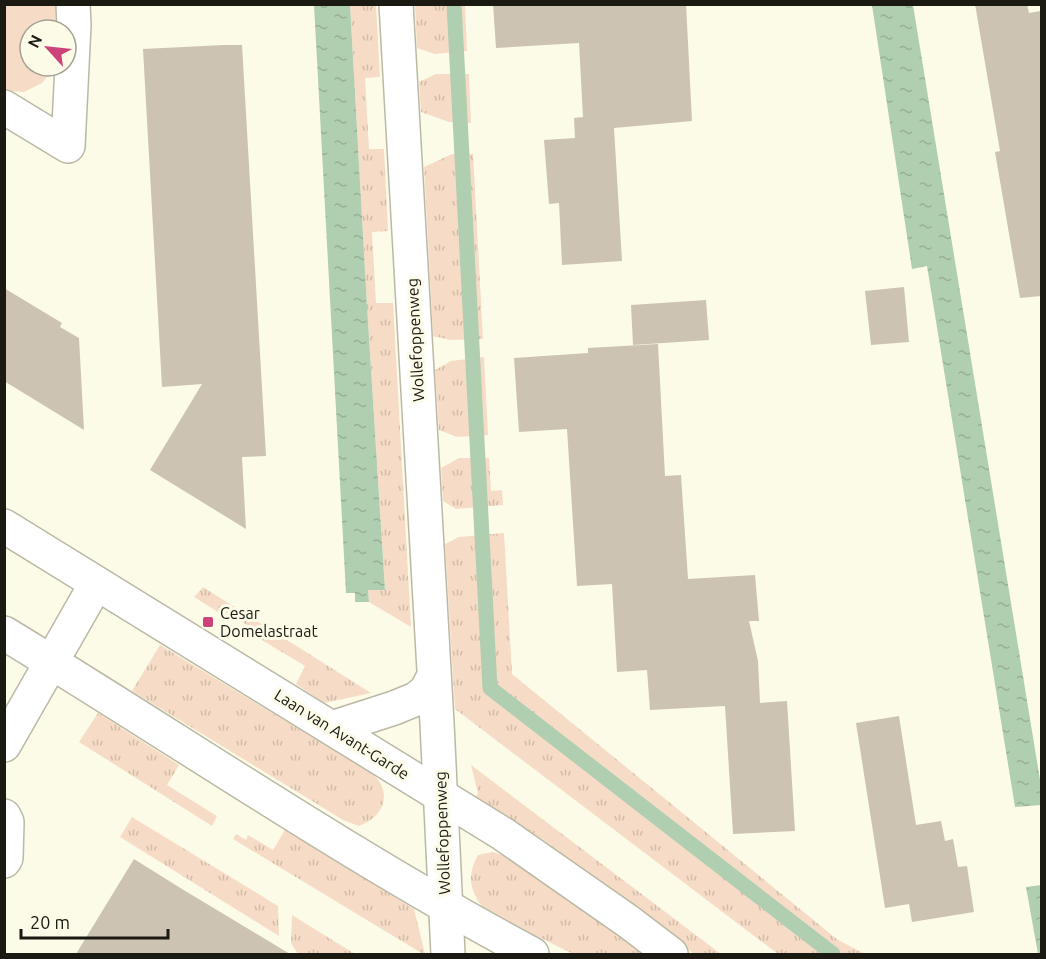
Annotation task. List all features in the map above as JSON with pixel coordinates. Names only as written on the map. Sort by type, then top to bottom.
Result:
[{"type":"street","points":[[4,107],[68,146],[73,4]]},
{"type":"street","name":"Wollefoppenweg","points":[[396,4],[435,676],[448,954]]},
{"type":"street","name":"Laan van Avant-Garde","points":[[4,526],[481,820],[548,864],[671,954]]},
{"type":"street","points":[[4,746],[96,584]]},
{"type":"street","points":[[4,633],[290,812],[445,906],[532,954]]},
{"type":"street","points":[[332,728],[416,699],[426,691],[435,676]]},
{"type":"street","points":[[4,816],[7,822],[4,861]]},
{"type":"green space","points":[[5,5],[56,5],[57,18],[18,18],[18,78],[46,78],[42,83],[24,92],[5,91]]},
{"type":"green space","points":[[350,5],[376,5],[380,77],[365,78],[369,149],[384,149],[388,231],[372,232],[376,303],[393,303],[411,627],[369,602],[368,590],[385,589]]},
{"type":"green space","points":[[415,5],[465,5],[467,51],[435,54],[417,48]]},
{"type":"green space","points":[[436,74],[469,74],[471,123],[449,122],[421,112],[419,82]]},
{"type":"green space","points":[[452,154],[473,154],[483,339],[450,340],[433,336],[424,167]]},
{"type":"green space","points":[[484,357],[488,435],[457,437],[439,430],[435,370],[451,361]]},
{"type":"green space","points":[[459,458],[489,458],[491,491],[502,490],[503,505],[456,509],[443,501],[441,468]]},
{"type":"green space","points":[[504,533],[512,674],[838,940],[865,954],[778,954],[455,709],[445,544],[459,537]]},
{"type":"green space","points":[[203,587],[371,693],[324,703],[296,684],[305,666],[252,634],[252,628],[222,610],[218,612],[194,597]]},
{"type":"green space","points":[[160,645],[373,774],[383,789],[383,804],[380,811],[368,822],[359,826],[343,820],[132,691]]},
{"type":"green space","points":[[98,713],[179,765],[167,785],[217,816],[212,826],[79,742]]},
{"type":"green space","points":[[471,765],[721,954],[694,954],[539,837],[476,797],[478,793]]},
{"type":"green space","points":[[132,817],[278,906],[279,936],[120,837]]},
{"type":"green space","points":[[285,830],[414,909],[425,954],[233,839],[236,834],[246,840],[248,835],[273,850]]},
{"type":"green space","points":[[492,852],[506,856],[643,954],[573,954],[485,910],[473,890],[471,877],[478,855]]},
{"type":"green space","points":[[292,915],[355,954],[298,954],[291,943]]},
{"type":"water","points":[[314,5],[350,5],[385,590],[368,590],[369,602],[355,602],[355,593],[346,593]]},
{"type":"water","points":[[872,5],[913,5],[1041,786],[1041,805],[1015,807],[927,266],[912,269]]},
{"type":"water","points":[[1041,885],[1041,954],[1038,954],[1026,887]]},
{"type":"building","points":[[493,4],[686,4],[692,121],[614,128],[622,261],[562,265],[559,203],[549,204],[544,140],[575,138],[574,118],[583,117],[579,43],[496,48]]},
{"type":"building","points":[[975,4],[1027,4],[1029,13],[1041,11],[1041,296],[1020,298],[995,152],[1000,151]]},
{"type":"building","points":[[242,45],[266,456],[242,457],[246,529],[150,470],[202,384],[162,387],[143,49]]},
{"type":"building","points":[[904,287],[909,342],[871,345],[865,291]]},
{"type":"building","points":[[4,288],[62,323],[60,327],[79,338],[84,430],[4,381]]},
{"type":"building","points":[[706,300],[709,340],[633,345],[631,305]]},
{"type":"building","points":[[658,344],[665,476],[681,475],[688,579],[755,575],[759,621],[749,621],[758,661],[760,703],[787,701],[795,831],[733,834],[725,706],[650,710],[647,670],[617,672],[612,584],[577,586],[567,429],[519,432],[514,358],[588,353],[588,348]]},
{"type":"building","points":[[899,716],[916,825],[941,821],[945,841],[953,839],[958,867],[967,866],[974,912],[912,922],[909,904],[885,908],[856,723]]},
{"type":"building","points":[[134,859],[182,889],[290,954],[76,954]]},
{"type":"waterway","points":[[454,4],[490,688],[833,954]]},
{"type":"place","name":"Cesar Domelastraat","points":[[208,622]]}]
